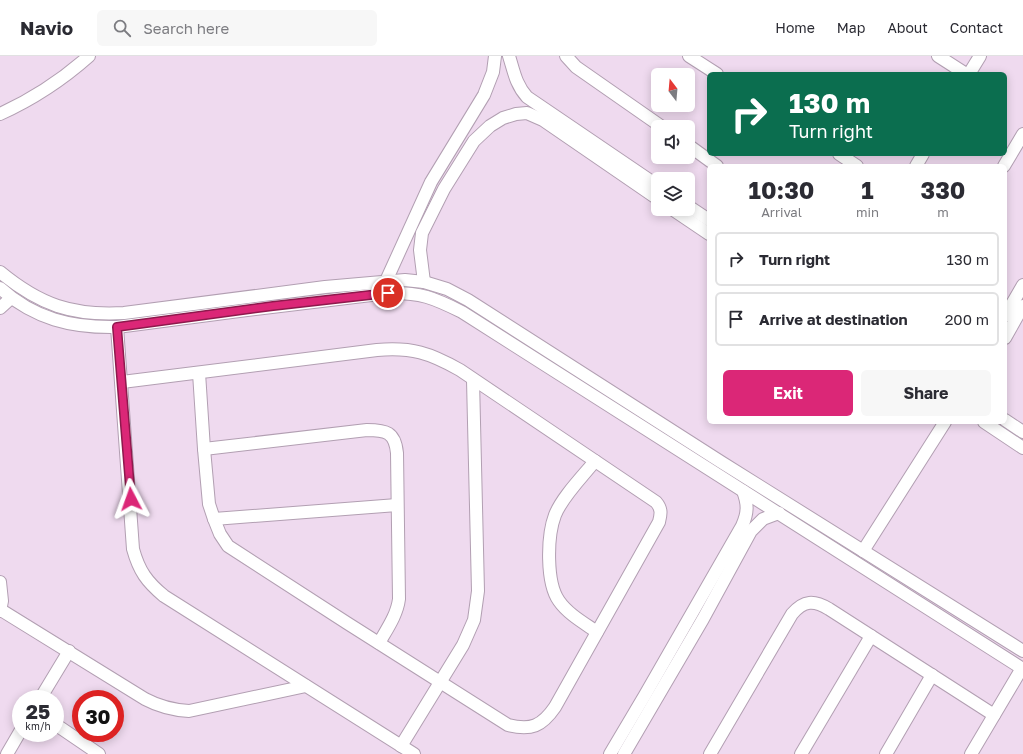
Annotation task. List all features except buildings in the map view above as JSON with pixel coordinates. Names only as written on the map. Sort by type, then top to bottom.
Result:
[{"type":"street","points":[[0,114],[40,94],[68,75],[89,56]]},
{"type":"street","points":[[386,281],[431,182],[484,95],[493,72],[497,56]]},
{"type":"street","points":[[509,56],[516,81],[543,120],[651,194]]},
{"type":"street","points":[[566,56],[576,67],[652,120]]},
{"type":"street","points":[[689,56],[714,72]]},
{"type":"street","points":[[938,56],[963,72]]},
{"type":"street","points":[[970,72],[980,56]]},
{"type":"street","points":[[424,282],[420,250],[422,233],[444,189],[474,141],[490,126],[503,118],[516,114],[527,114],[537,111],[651,182]]},
{"type":"street","points":[[460,134],[474,141]]},
{"type":"street","points":[[1005,164],[1023,134]]},
{"type":"street","points":[[695,149],[707,156]]},
{"type":"street","points":[[707,156],[716,161]]},
{"type":"street","points":[[842,156],[854,164]]},
{"type":"street","points":[[695,211],[707,219]]},
{"type":"street","points":[[682,216],[707,233]]},
{"type":"street","points":[[0,272],[16,285],[36,297],[57,306],[79,312],[102,314],[124,313],[325,287],[386,281],[405,280],[424,282],[447,289],[468,300],[1023,651]]},
{"type":"street","points":[[1007,313],[1023,285]]},
{"type":"street","points":[[0,288],[11,298],[37,314],[76,326],[96,328],[117,327],[388,293],[423,295],[437,300],[462,312],[634,420],[743,492],[1022,669],[971,754]]},
{"type":"street","points":[[0,308],[11,298]]},
{"type":"street","points":[[1007,334],[1023,306]]},
{"type":"street","points":[[117,327],[133,549],[143,575],[152,587],[164,596],[414,754]]},
{"type":"street","points":[[122,382],[397,348],[417,351],[436,357],[460,370],[656,502],[661,511],[659,522],[559,700],[547,718],[539,724],[529,727],[518,728],[508,725],[228,546],[220,534],[214,520],[207,490],[199,373]]},
{"type":"street","points":[[401,746],[467,639],[474,620],[477,604],[478,551],[473,380]]},
{"type":"street","points":[[1007,421],[1023,432]]},
{"type":"street","points":[[864,551],[944,424]]},
{"type":"street","points":[[987,424],[1023,448]]},
{"type":"street","points":[[204,449],[367,430],[382,431],[389,434],[393,438],[396,444],[398,606],[393,619],[379,643]]},
{"type":"street","points":[[595,461],[563,502],[555,515],[550,547],[550,575],[554,593],[564,608],[597,632]]},
{"type":"street","points":[[610,754],[703,619],[746,528],[747,509],[743,492]]},
{"type":"street","points":[[214,520],[397,505]]},
{"type":"street","points":[[624,754],[692,612],[746,528],[756,525],[763,519],[779,514]]},
{"type":"street","points":[[0,582],[2,601],[0,611],[159,706],[174,711],[189,711],[306,686]]},
{"type":"street","points":[[710,754],[792,614],[797,608],[811,602],[821,604],[994,715]]},
{"type":"street","points":[[692,612],[703,619]]},
{"type":"street","points":[[801,754],[871,636]]},
{"type":"street","points":[[45,690],[69,651]]},
{"type":"street","points":[[886,754],[932,675]]},
{"type":"street","points":[[64,730],[99,754]]},
{"type":"street","points":[[7,754],[14,742]]},
{"type":"route","points":[[131,499],[117,327],[273,306],[388,293]]}]
